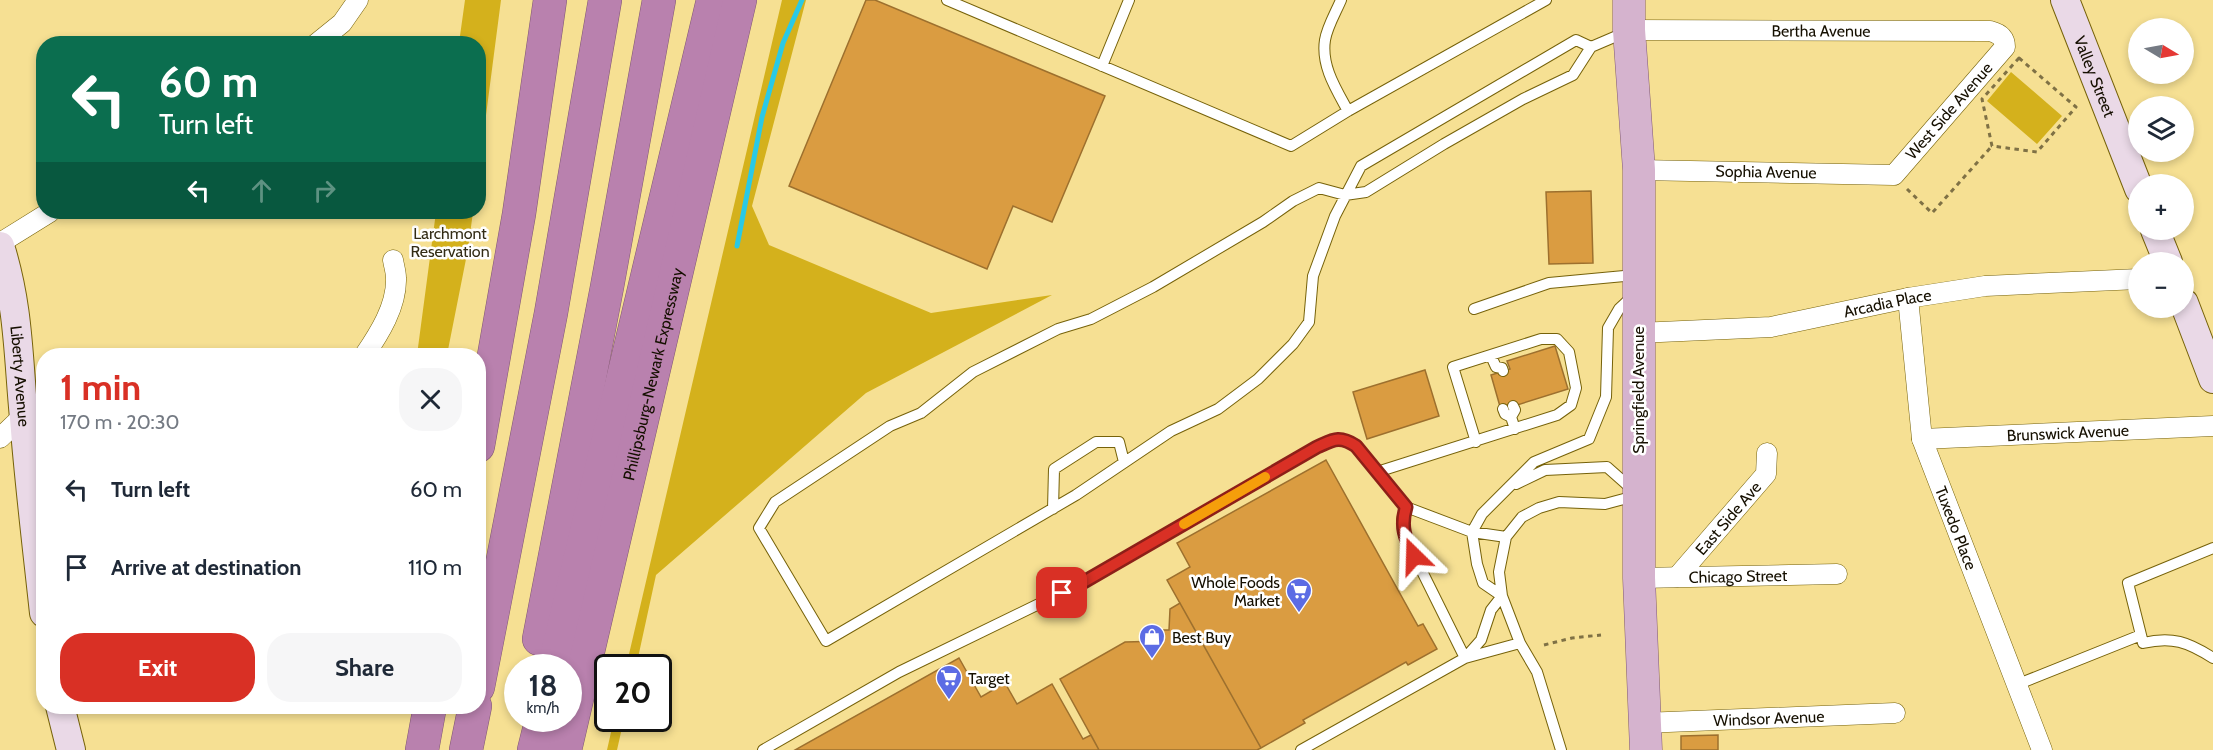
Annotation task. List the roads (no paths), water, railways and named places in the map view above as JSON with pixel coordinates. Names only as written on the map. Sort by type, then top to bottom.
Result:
[{"type":"highway","points":[[486,401],[519,214],[550,0]]},
{"type":"highway","points":[[486,646],[551,313],[605,0]]},
{"type":"highway","points":[[536,654],[659,0]]},
{"type":"highway","points":[[557,654],[713,0]]},
{"type":"highway","name":"Phillipsburg-Newark Expressway","points":[[566,750],[740,0]]},
{"type":"highway","points":[[422,750],[429,714]]},
{"type":"highway","points":[[466,750],[473,714]]},
{"type":"highway","points":[[516,750],[520,732]]},
{"type":"highway","points":[[534,750],[538,732]]},
{"type":"main road","name":"Springfield Avenue","points":[[1623,0],[1629,15],[1639,170],[1638,495],[1644,736]]},
{"type":"street","points":[[326,36],[342,23],[358,0]]},
{"type":"street","name":"Valley Street","points":[[2066,0],[2133,174]]},
{"type":"street","name":"Bertha Avenue","points":[[1629,15],[1990,31],[2001,37],[2004,46]]},
{"type":"street","name":"West Side Avenue","points":[[1893,175],[2004,46]]},
{"type":"street","name":"Sophia Avenue","points":[[1639,170],[1893,175]]},
{"type":"street","points":[[0,245],[39,219]]},
{"type":"street","name":"Liberty Avenue","points":[[0,245],[16,315],[23,416],[36,539]]},
{"type":"street","points":[[369,348],[381,329],[394,294],[396,278],[393,260]]},
{"type":"street","name":"Arcadia Place","points":[[1638,333],[1771,327],[1908,298],[1985,286],[2128,280]]},
{"type":"street","name":"Tuxedo Place","points":[[1908,298],[1922,439],[2042,750]]},
{"type":"street","points":[[2190,318],[2213,379]]},
{"type":"street","points":[[0,438],[23,416]]},
{"type":"street","name":"Brunswick Avenue","points":[[1922,439],[2213,426]]},
{"type":"street","name":"East Side Ave","points":[[1677,577],[1766,474],[1767,453]]},
{"type":"street","name":"Chicago Street","points":[[1639,578],[1837,574]]},
{"type":"street","name":"Windsor Avenue","points":[[1644,736],[1895,713]]},
{"type":"street","points":[[62,714],[71,750]]},
{"type":"lane","points":[[947,0],[1291,146],[1348,111],[1546,0]]},
{"type":"lane","points":[[1102,66],[1129,0]]},
{"type":"lane","points":[[1341,0],[1325,39],[1325,61],[1331,80],[1348,111]]},
{"type":"lane","points":[[1591,47],[1576,40],[1361,166],[1345,195],[1313,276],[1309,322],[1293,344],[1258,379],[1218,409],[1172,431],[1076,495],[826,641],[759,528],[775,502],[890,426],[921,413],[974,372],[1058,329],[1091,319],[1153,287],[1227,244],[1302,196],[1319,188],[1345,195],[1365,192],[1523,99],[1573,75],[1591,47],[1629,15]]},
{"type":"lane","points":[[1474,309],[1549,283],[1639,283]]},
{"type":"lane","points":[[1502,596],[1483,584],[1472,532],[1482,514],[1534,462],[1589,439],[1606,397],[1608,328],[1639,283]]},
{"type":"lane","points":[[1377,472],[1476,442],[1557,415],[1571,405],[1576,388],[1569,352],[1557,339],[1541,339],[1453,367],[1476,442]]},
{"type":"lane","points":[[1491,356],[1497,371]]},
{"type":"lane","points":[[1509,410],[1515,429]]},
{"type":"lane","points":[[764,750],[899,672],[1082,583],[1317,447],[1335,439],[1347,440],[1356,446],[1406,507],[1472,532],[1506,537]]},
{"type":"lane","points":[[1053,508],[1054,469],[1096,442],[1119,442],[1124,462]]},
{"type":"lane","points":[[1508,488],[1545,470],[1607,467],[1638,495]]},
{"type":"lane","points":[[1561,750],[1537,672],[1520,643],[1502,596],[1499,572],[1506,537],[1522,517],[1539,508],[1559,502],[1605,504],[1638,495]]},
{"type":"lane","points":[[1406,507],[1402,520],[1404,535],[1465,658]]},
{"type":"lane","points":[[2213,548],[2128,583],[2143,643],[2159,639],[2192,644],[2213,657]]},
{"type":"lane","points":[[1465,658],[1480,640],[1491,610],[1502,596]]},
{"type":"lane","points":[[2016,685],[2141,635]]},
{"type":"lane","points":[[1301,750],[1465,658],[1520,643]]},
{"type":"waterway","points":[[737,246],[762,117],[783,43],[802,0]]},
{"type":"place","name":"Whole Foods Market","points":[[1299,614]]},
{"type":"place","name":"Best Buy","points":[[1152,660]]},
{"type":"place","name":"Target","points":[[949,701]]},
{"type":"park label","name":"Larchmont Reservation","points":[[450,242]]}]
